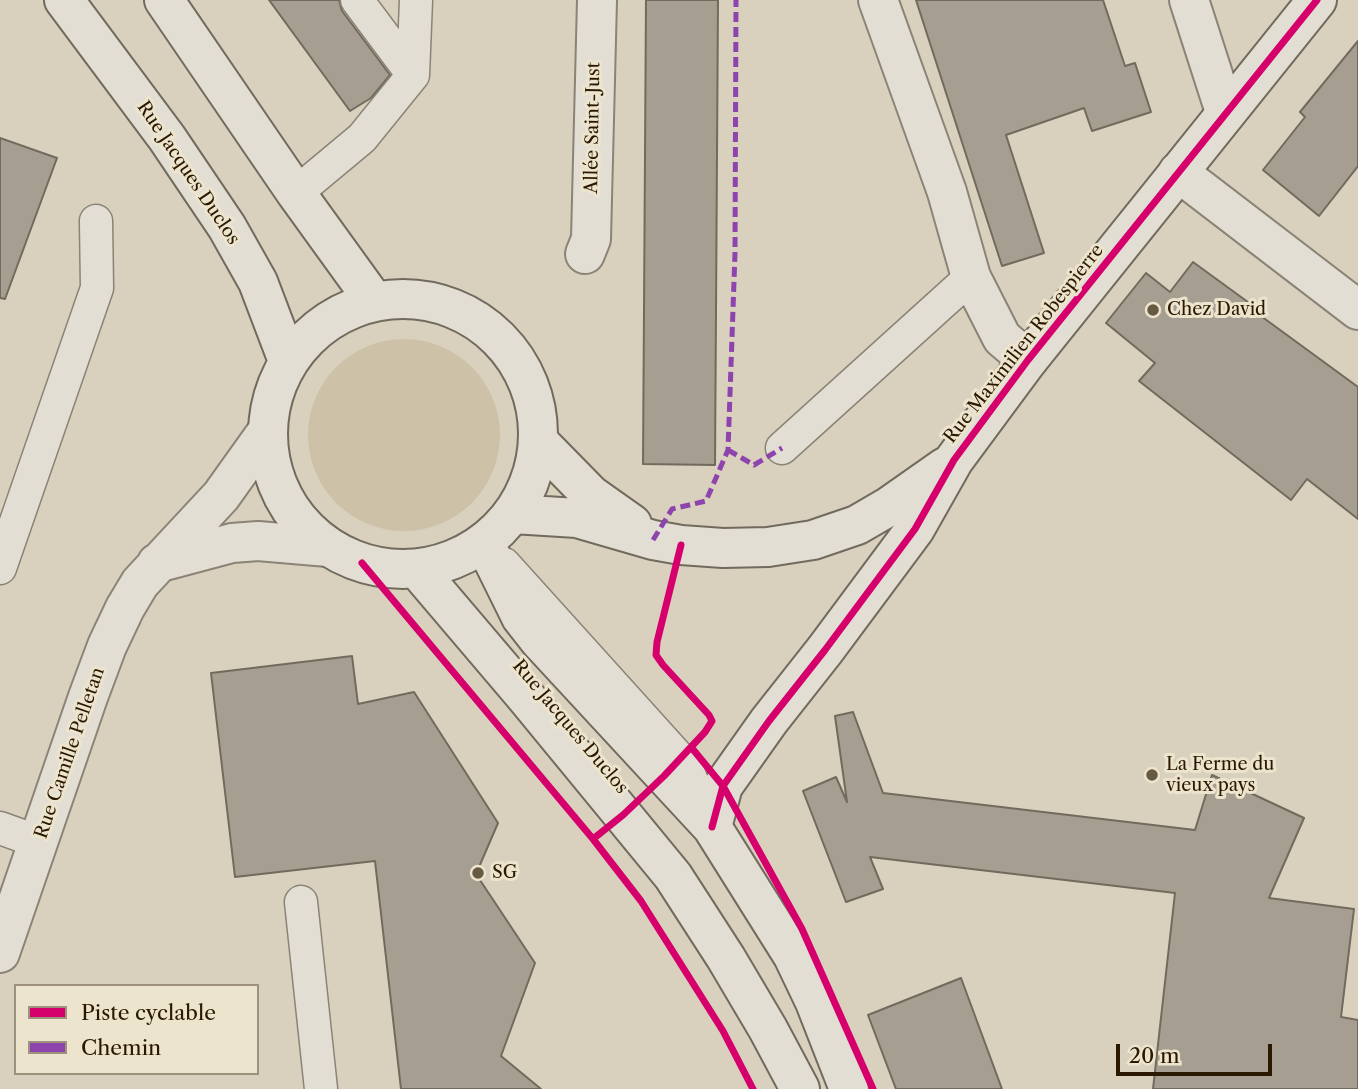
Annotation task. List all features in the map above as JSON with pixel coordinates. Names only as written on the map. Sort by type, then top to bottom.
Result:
[{"type":"street","name":"Rue Jacques Duclos","points":[[64,0],[167,138],[228,227],[258,282],[288,361]]},
{"type":"street","points":[[164,0],[296,193],[374,301]]},
{"type":"street","name":"Allée Saint-Just","points":[[585,254],[591,239],[597,0]]},
{"type":"street","points":[[878,0],[947,192],[971,277],[1002,338],[1028,360]]},
{"type":"street","points":[[1189,0],[1225,112]]},
{"type":"street","name":"Rue Maximilien Robespierre","points":[[712,827],[723,786],[915,529],[954,460],[1028,360],[1317,0]]},
{"type":"street","points":[[1178,172],[1358,310]]},
{"type":"street","points":[[415,299],[456,308],[491,330],[519,362],[535,400],[539,442],[531,480],[513,514],[499,530],[471,551],[448,561],[417,569],[380,568],[362,563],[328,547],[303,526],[283,498],[270,467],[266,433],[268,413],[278,377],[288,361],[297,347],[319,326],[344,311],[374,301],[415,299]]},
{"type":"street","name":"Rue Camille Pelletan","points":[[0,953],[107,646],[125,608],[157,563],[221,496],[266,433]]},
{"type":"street","name":"Rue Maximilien Robespierre","points":[[539,442],[591,495],[653,540]]},
{"type":"street","name":"Rue Maximilien Robespierre","points":[[513,514],[576,518],[653,540],[681,545],[768,547],[813,540],[857,525],[954,460]]},
{"type":"street","points":[[157,563],[232,543],[258,541],[328,547]]},
{"type":"street","name":"Rue Jacques Duclos","points":[[484,542],[521,617],[539,640],[712,827],[793,956],[815,1002],[849,1089]]},
{"type":"street","name":"Rue Jacques Duclos","points":[[417,569],[673,876],[747,993],[800,1089]]},
{"type":"lane","points":[[357,0],[413,75]]},
{"type":"lane","points":[[296,193],[362,138],[413,75],[416,0]]},
{"type":"lane","points":[[0,568],[97,288],[96,221]]},
{"type":"lane","points":[[782,448],[971,277]]},
{"type":"lane","points":[[0,828],[39,842]]},
{"type":"lane","points":[[301,902],[321,1089]]},
{"type":"shaded area","points":[[404,339],[441,346],[472,367],[493,398],[500,435],[493,472],[472,503],[441,524],[404,531],[367,524],[336,503],[315,472],[308,435],[315,398],[336,367],[367,346]]},
{"type":"building","points":[[269,0],[339,0],[342,11],[390,75],[371,98],[350,111]]},
{"type":"building","points":[[646,0],[718,0],[715,465],[643,464]]},
{"type":"building","points":[[916,0],[1103,0],[1125,66],[1135,63],[1151,112],[1092,131],[1084,108],[1006,135],[1044,253],[1002,266]]},
{"type":"building","points":[[1358,41],[1358,166],[1319,216],[1263,170],[1305,117],[1300,112]]},
{"type":"building","points":[[0,138],[57,158],[5,299],[0,298]]},
{"type":"building","points":[[1193,262],[1252,305],[1250,308],[1358,387],[1358,519],[1307,479],[1291,500],[1139,381],[1155,363],[1106,323],[1146,273],[1170,292]]},
{"type":"building","points":[[352,656],[358,704],[414,692],[498,823],[476,874],[535,963],[501,1056],[541,1089],[401,1089],[375,861],[235,877],[211,673]]},
{"type":"building","points":[[853,712],[883,793],[1195,830],[1212,775],[1304,818],[1269,898],[1354,909],[1341,1017],[1358,1020],[1358,1089],[1153,1089],[1175,893],[870,857],[883,889],[846,902],[803,791],[836,777],[847,802],[835,716]]},
{"type":"building","points":[[961,978],[1002,1089],[896,1089],[868,1015]]},
{"type":"marked path","points":[[653,540],[672,509],[706,501],[728,450],[735,253],[736,0]]},
{"type":"marked path","points":[[728,450],[754,465],[782,448]]},
{"type":"cycle path","points":[[712,827],[723,786],[915,529],[954,460],[1028,360],[1317,0]]},
{"type":"cycle path","points":[[593,839],[664,776],[712,721],[656,655],[681,545]]},
{"type":"cycle path","points":[[362,563],[593,839],[641,901],[723,1031],[753,1089]]},
{"type":"cycle path","points":[[691,747],[723,786],[802,929],[873,1089]]},
{"type":"place","name":"Chez David","points":[[1153,310]]},
{"type":"place","name":"La Ferme du vieux pays","points":[[1152,775]]},
{"type":"place","name":"SG","points":[[478,873]]}]
